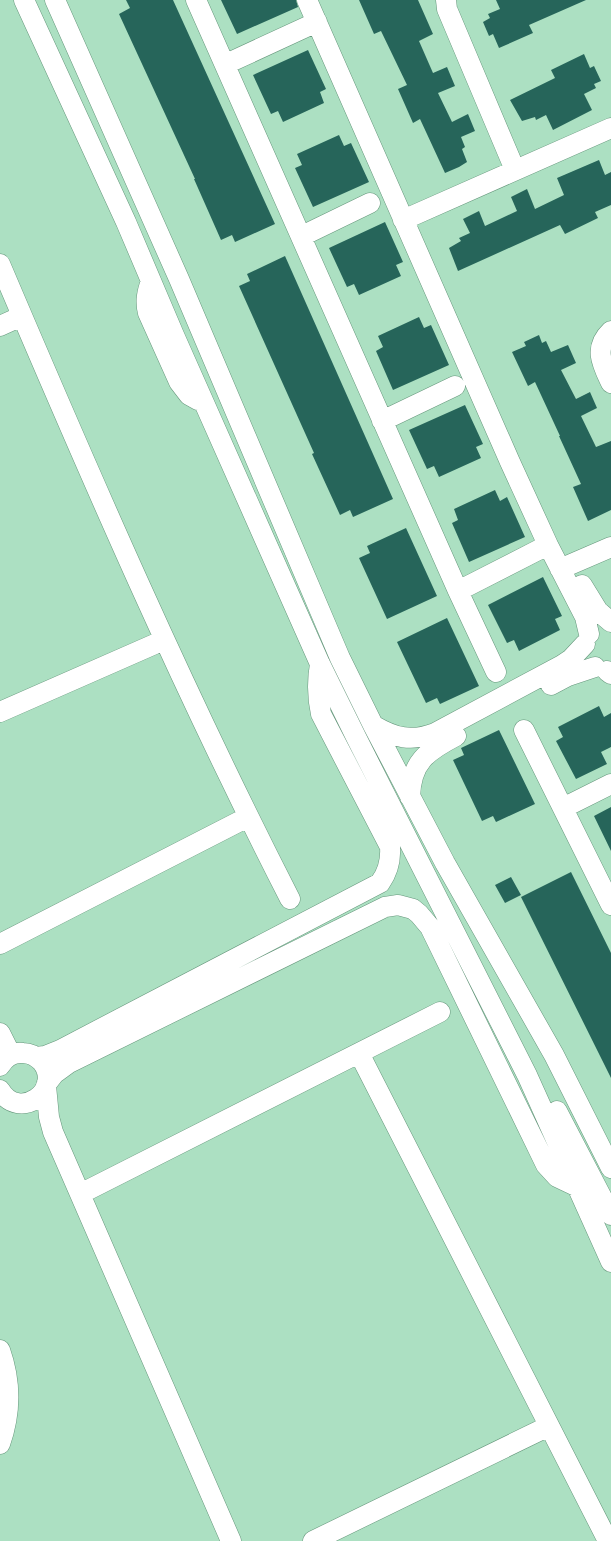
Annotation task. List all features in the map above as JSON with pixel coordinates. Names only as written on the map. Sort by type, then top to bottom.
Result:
[{"type":"street","points":[[24,0],[123,215],[204,403],[320,664],[527,1075],[611,1262]]},
{"type":"street","points":[[55,0],[179,279],[340,658],[444,863],[554,1055],[611,1168]]},
{"type":"street","points":[[196,0],[302,236],[382,421],[496,672]]},
{"type":"street","points":[[307,0],[524,466],[583,613],[587,639],[587,657],[606,671]]},
{"type":"street","points":[[321,0],[409,217],[548,545],[593,604],[604,617],[611,622]]},
{"type":"street","points":[[446,0],[447,9],[515,170]]},
{"type":"street","points":[[226,64],[317,22]]},
{"type":"street","points":[[409,217],[611,128]]},
{"type":"street","points":[[302,236],[370,202]]},
{"type":"street","points":[[0,264],[164,640],[248,817],[290,899]]},
{"type":"street","points":[[0,326],[22,316]]},
{"type":"street","points":[[611,331],[603,340],[600,356],[611,383]]},
{"type":"street","points":[[382,421],[455,386]]},
{"type":"street","points":[[458,591],[548,545]]},
{"type":"street","points":[[565,566],[611,546]]},
{"type":"street","points":[[373,725],[385,732],[399,737],[424,737],[435,733],[562,665],[571,659],[598,625],[611,622]]},
{"type":"street","points":[[0,712],[164,640]]},
{"type":"street","points":[[36,1057],[53,1054],[380,883],[388,870],[390,855],[387,840],[321,714],[317,689],[320,664]]},
{"type":"street","points":[[410,797],[411,783],[415,769],[422,758],[433,749],[568,676],[606,671]]},
{"type":"street","points":[[524,730],[611,905]]},
{"type":"street","points":[[563,808],[611,784]]},
{"type":"street","points":[[0,944],[248,817]]},
{"type":"street","points":[[9,1099],[28,1102],[40,1096],[46,1084],[54,1074],[69,1063],[330,934],[390,906],[405,906],[419,914],[430,927],[546,1165],[558,1177],[578,1187]]},
{"type":"street","points":[[320,914],[330,934]]},
{"type":"street","points":[[80,1194],[440,1012]]},
{"type":"street","points":[[0,1033],[6,1060],[24,1053],[36,1057],[41,1061],[46,1072],[46,1084],[53,1132],[231,1541]]},
{"type":"street","points":[[359,1053],[608,1541]]},
{"type":"street","points":[[527,1075],[543,1088],[549,1096],[611,1215]]},
{"type":"street","points":[[9,1099],[44,1121],[53,1132]]},
{"type":"street","points":[[0,1350],[7,1373],[8,1404],[7,1419],[0,1444]]},
{"type":"street","points":[[313,1541],[549,1426]]},
{"type":"building","points":[[126,0],[173,0],[275,224],[235,242],[232,235],[221,240],[195,179],[119,14],[130,8]]},
{"type":"building","points":[[221,0],[296,0],[298,7],[237,34]]},
{"type":"building","points":[[359,0],[418,0],[433,34],[419,41],[433,73],[447,67],[455,86],[438,93],[452,122],[468,114],[475,131],[461,137],[465,147],[462,149],[467,162],[445,173],[420,119],[413,123],[398,89],[407,85],[381,31],[374,34]]},
{"type":"building","points":[[496,0],[586,0],[529,25],[533,33],[499,48],[493,34],[489,36],[483,22],[490,18],[488,14],[500,9]]},
{"type":"building","points":[[308,50],[326,89],[320,92],[324,103],[283,122],[278,111],[271,114],[253,75]]},
{"type":"building","points":[[584,54],[590,68],[594,66],[601,81],[594,84],[596,88],[584,94],[592,110],[553,130],[546,115],[536,120],[535,117],[522,121],[510,100],[555,78],[551,70]]},
{"type":"building","points":[[339,135],[344,146],[351,143],[369,182],[313,207],[295,168],[302,165],[297,154]]},
{"type":"building","points":[[599,160],[605,175],[611,172],[611,205],[595,212],[598,218],[565,234],[560,225],[458,271],[449,248],[461,241],[459,238],[470,233],[463,219],[479,211],[485,226],[517,211],[511,197],[527,189],[535,209],[564,195],[557,178]]},
{"type":"building","points":[[385,222],[403,262],[396,265],[401,276],[359,295],[354,284],[347,287],[329,248]]},
{"type":"building","points":[[285,256],[393,499],[353,517],[350,510],[340,515],[312,454],[314,453],[239,286],[250,281],[247,274]]},
{"type":"building","points":[[419,317],[424,328],[431,325],[449,365],[393,390],[376,351],[383,347],[378,336]]},
{"type":"building","points":[[539,335],[542,343],[546,341],[551,352],[568,345],[576,363],[561,370],[576,399],[590,392],[597,408],[581,416],[596,447],[611,441],[611,510],[588,521],[573,487],[581,484],[560,436],[535,382],[528,386],[512,352],[526,346],[524,342]]},
{"type":"building","points":[[465,405],[483,444],[476,447],[481,458],[439,477],[434,466],[427,469],[409,430]]},
{"type":"building","points":[[495,490],[500,501],[507,497],[525,537],[469,562],[452,523],[458,520],[454,509]]},
{"type":"building","points":[[406,528],[437,596],[387,619],[359,558],[370,553],[367,546]]},
{"type":"building","points":[[543,577],[562,616],[555,619],[560,630],[519,651],[514,640],[507,643],[488,605]]},
{"type":"building","points":[[447,618],[479,686],[440,704],[437,698],[426,703],[397,642]]},
{"type":"building","points":[[599,706],[604,717],[611,713],[611,747],[601,752],[607,764],[576,779],[556,741],[563,737],[558,727]]},
{"type":"building","points":[[499,730],[535,804],[496,822],[493,816],[482,821],[453,760],[464,755],[461,748]]},
{"type":"building","points":[[611,807],[611,851],[594,816]]},
{"type":"building","points":[[571,872],[611,953],[611,1078],[521,897]]},
{"type":"building","points":[[511,877],[521,895],[505,903],[495,885]]}]
